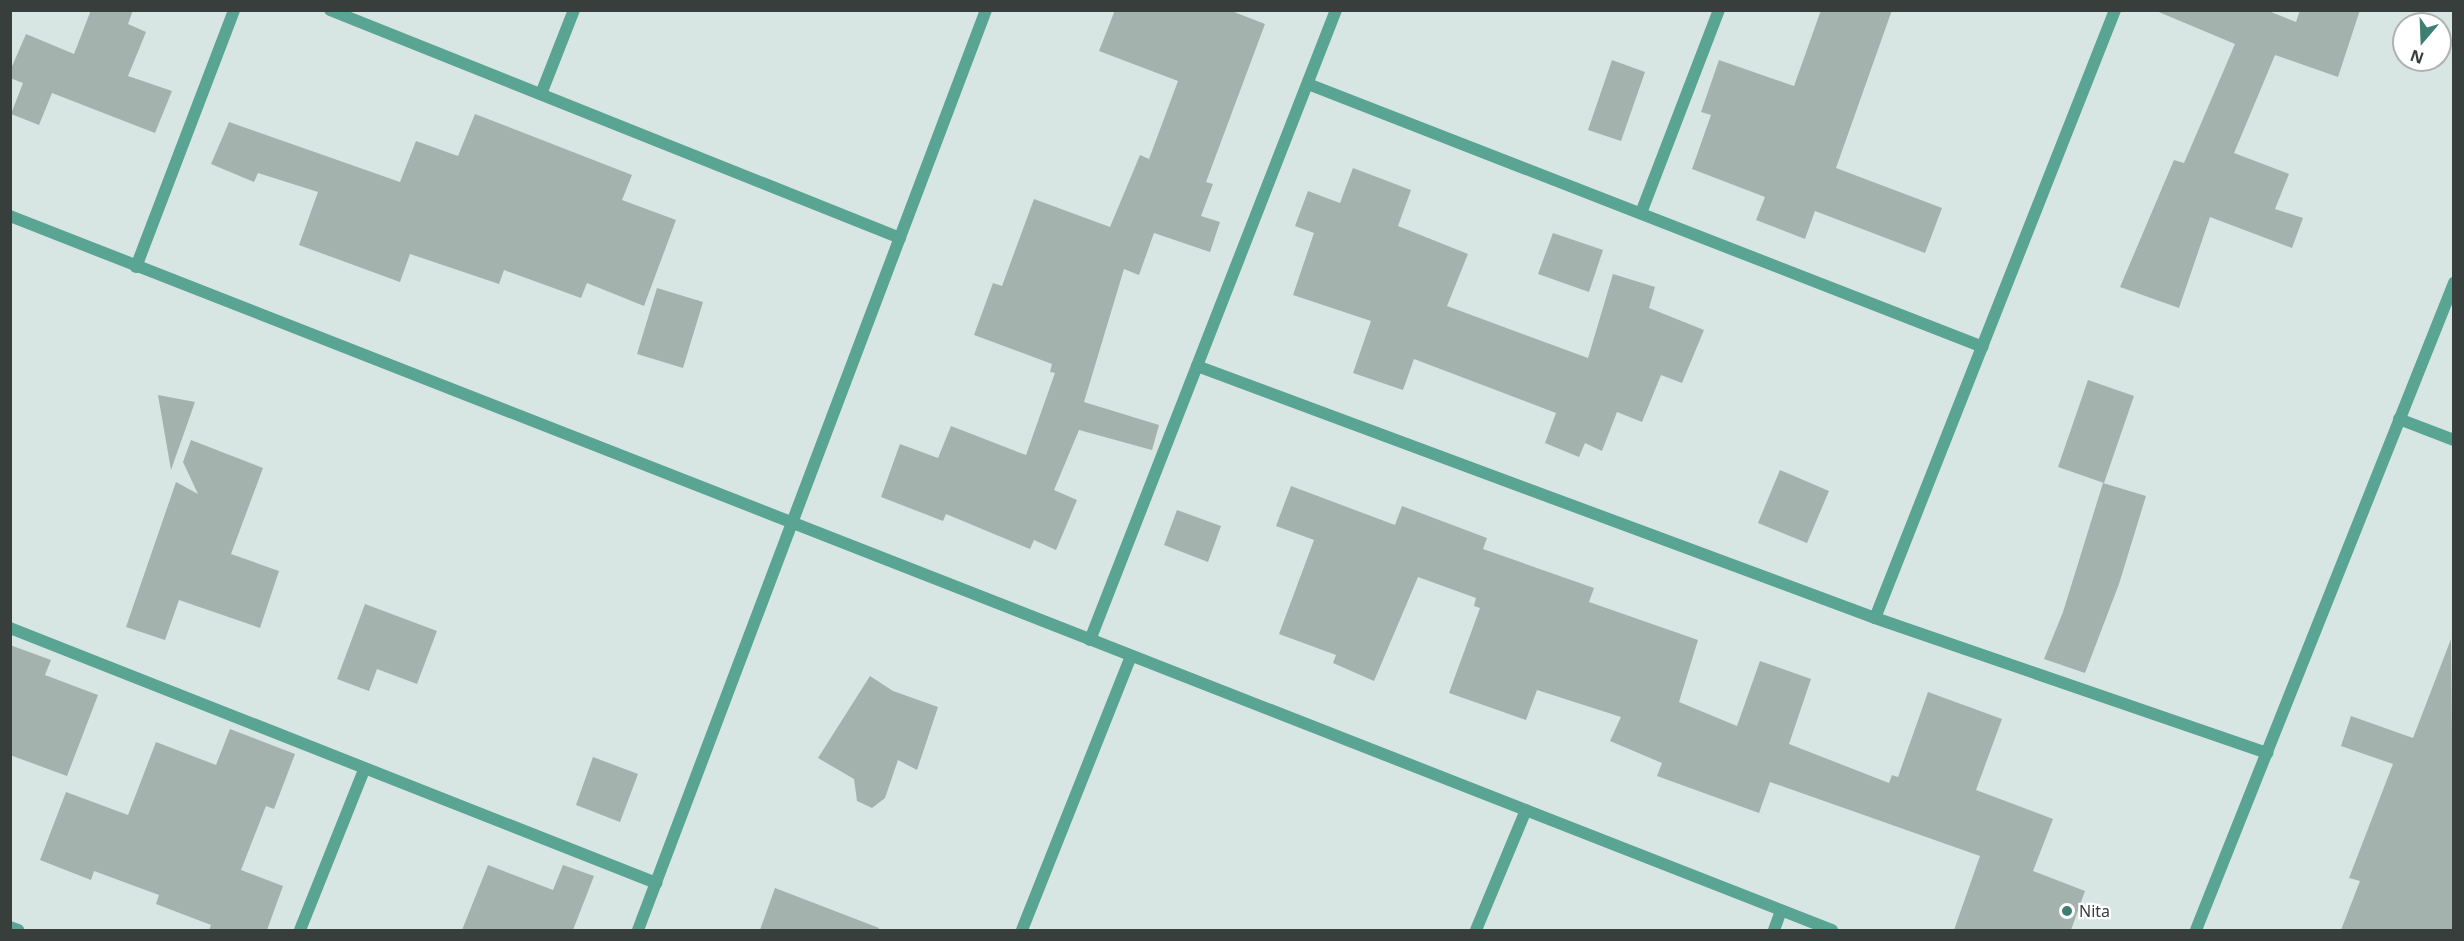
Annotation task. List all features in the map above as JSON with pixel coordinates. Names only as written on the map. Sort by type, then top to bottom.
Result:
[{"type":"street","points":[[136,267],[234,10]]},
{"type":"street","points":[[330,10],[900,237]]},
{"type":"street","points":[[541,94],[574,10]]},
{"type":"street","points":[[638,930],[986,10]]},
{"type":"street","points":[[1090,640],[1336,10]]},
{"type":"street","points":[[1641,213],[1719,10]]},
{"type":"street","points":[[1875,618],[2115,10]]},
{"type":"street","points":[[1308,84],[1983,347]]},
{"type":"street","points":[[10,216],[791,526],[1090,640],[1832,930]]},
{"type":"street","points":[[2196,930],[2454,283]]},
{"type":"street","points":[[1197,366],[1875,618],[2266,753]]},
{"type":"street","points":[[2399,419],[2454,440]]},
{"type":"street","points":[[10,628],[364,770],[656,883]]},
{"type":"street","points":[[1022,930],[1131,656]]},
{"type":"street","points":[[300,930],[364,770]]},
{"type":"street","points":[[1476,930],[1526,810]]},
{"type":"street","points":[[1774,930],[1781,911]]},
{"type":"street","points":[[10,927],[18,930]]},
{"type":"building","points":[[91,10],[133,10],[128,24],[146,32],[128,76],[172,91],[155,133],[52,93],[39,125],[11,114],[23,83],[10,78],[10,71],[26,34],[74,54]]},
{"type":"building","points":[[1115,10],[1229,10],[1265,24],[1206,182],[1213,184],[1201,216],[1220,222],[1210,252],[1154,233],[1139,275],[1124,269],[1084,402],[1159,425],[1152,450],[1079,430],[1054,490],[1077,500],[1056,550],[1034,540],[1030,549],[946,514],[943,521],[881,497],[900,444],[938,458],[951,426],[1026,455],[1055,373],[1050,372],[1052,364],[974,335],[993,283],[1002,286],[1034,199],[1110,227],[1140,155],[1149,159],[1178,81],[1099,51]]},
{"type":"building","points":[[1821,10],[1892,10],[1836,168],[1942,208],[1925,253],[1815,211],[1805,239],[1756,220],[1765,197],[1692,169],[1711,115],[1701,112],[1719,60],[1794,86]]},
{"type":"building","points":[[2154,10],[2266,10],[2296,22],[2300,10],[2360,10],[2338,77],[2275,55],[2234,153],[2289,174],[2275,209],[2303,218],[2292,248],[2210,217],[2179,308],[2120,287],[2174,160],[2184,163],[2235,44]]},
{"type":"building","points":[[1612,60],[1645,72],[1621,141],[1588,130]]},
{"type":"building","points":[[475,114],[632,175],[622,200],[676,220],[644,306],[587,283],[581,298],[504,270],[499,284],[410,254],[400,282],[299,245],[318,192],[258,173],[254,182],[211,164],[229,122],[400,182],[416,141],[458,156]]},
{"type":"building","points":[[1353,168],[1411,190],[1398,226],[1468,254],[1447,306],[1588,358],[1613,274],[1655,287],[1649,308],[1704,330],[1682,383],[1661,375],[1642,422],[1617,412],[1602,451],[1585,443],[1579,457],[1545,443],[1556,413],[1414,359],[1403,390],[1353,373],[1371,321],[1293,295],[1314,233],[1295,226],[1308,191],[1340,203]]},
{"type":"building","points":[[1553,233],[1603,250],[1589,292],[1538,274]]},
{"type":"building","points":[[657,288],[703,302],[683,368],[637,354]]},
{"type":"building","points":[[2088,380],[2134,396],[2104,483],[2058,467]]},
{"type":"building","points":[[158,395],[195,402],[171,470]]},
{"type":"building","points":[[191,440],[263,468],[231,554],[279,571],[260,628],[179,600],[165,640],[126,627],[176,482],[198,494],[183,462]]},
{"type":"building","points":[[1780,470],[1829,491],[1807,543],[1758,523]]},
{"type":"building","points":[[2103,483],[2146,496],[2119,584],[2085,673],[2044,659],[2063,612]]},
{"type":"building","points":[[1291,486],[1395,525],[1402,506],[1487,538],[1483,549],[1594,588],[1589,602],[1698,640],[1679,702],[1737,726],[1760,661],[1811,679],[1789,744],[1889,783],[1892,775],[1898,777],[1928,692],[2002,719],[1976,790],[2053,819],[2033,871],[2085,891],[2071,930],[1954,930],[1980,856],[1770,782],[1759,813],[1657,776],[1662,763],[1610,741],[1621,717],[1537,690],[1526,720],[1449,693],[1480,608],[1474,606],[1476,598],[1418,577],[1374,681],[1333,663],[1336,655],[1279,634],[1314,540],[1276,526]]},
{"type":"building","points":[[1177,510],[1221,526],[1208,562],[1164,545]]},
{"type":"building","points":[[365,604],[437,631],[417,684],[377,669],[369,691],[337,679]]},
{"type":"building","points":[[2451,639],[2454,930],[2341,930],[2360,881],[2349,878],[2393,764],[2341,746],[2351,716],[2413,738]]},
{"type":"building","points":[[10,645],[51,660],[45,675],[98,695],[67,776],[10,755]]},
{"type":"building","points":[[870,676],[893,691],[938,707],[917,770],[898,760],[885,798],[872,808],[857,801],[854,779],[818,758]]},
{"type":"building","points":[[230,729],[295,754],[274,809],[266,806],[241,870],[283,886],[267,930],[209,930],[211,925],[156,904],[159,895],[94,871],[91,880],[40,860],[66,792],[128,815],[156,742],[216,765]]},
{"type":"building","points":[[593,757],[638,774],[620,822],[576,805]]},
{"type":"building","points":[[488,865],[553,890],[563,865],[594,876],[573,930],[462,930]]},
{"type":"building","points":[[775,888],[879,928],[878,930],[760,930]]},
{"type":"place","name":"Nita","points":[[2067,911]]}]
